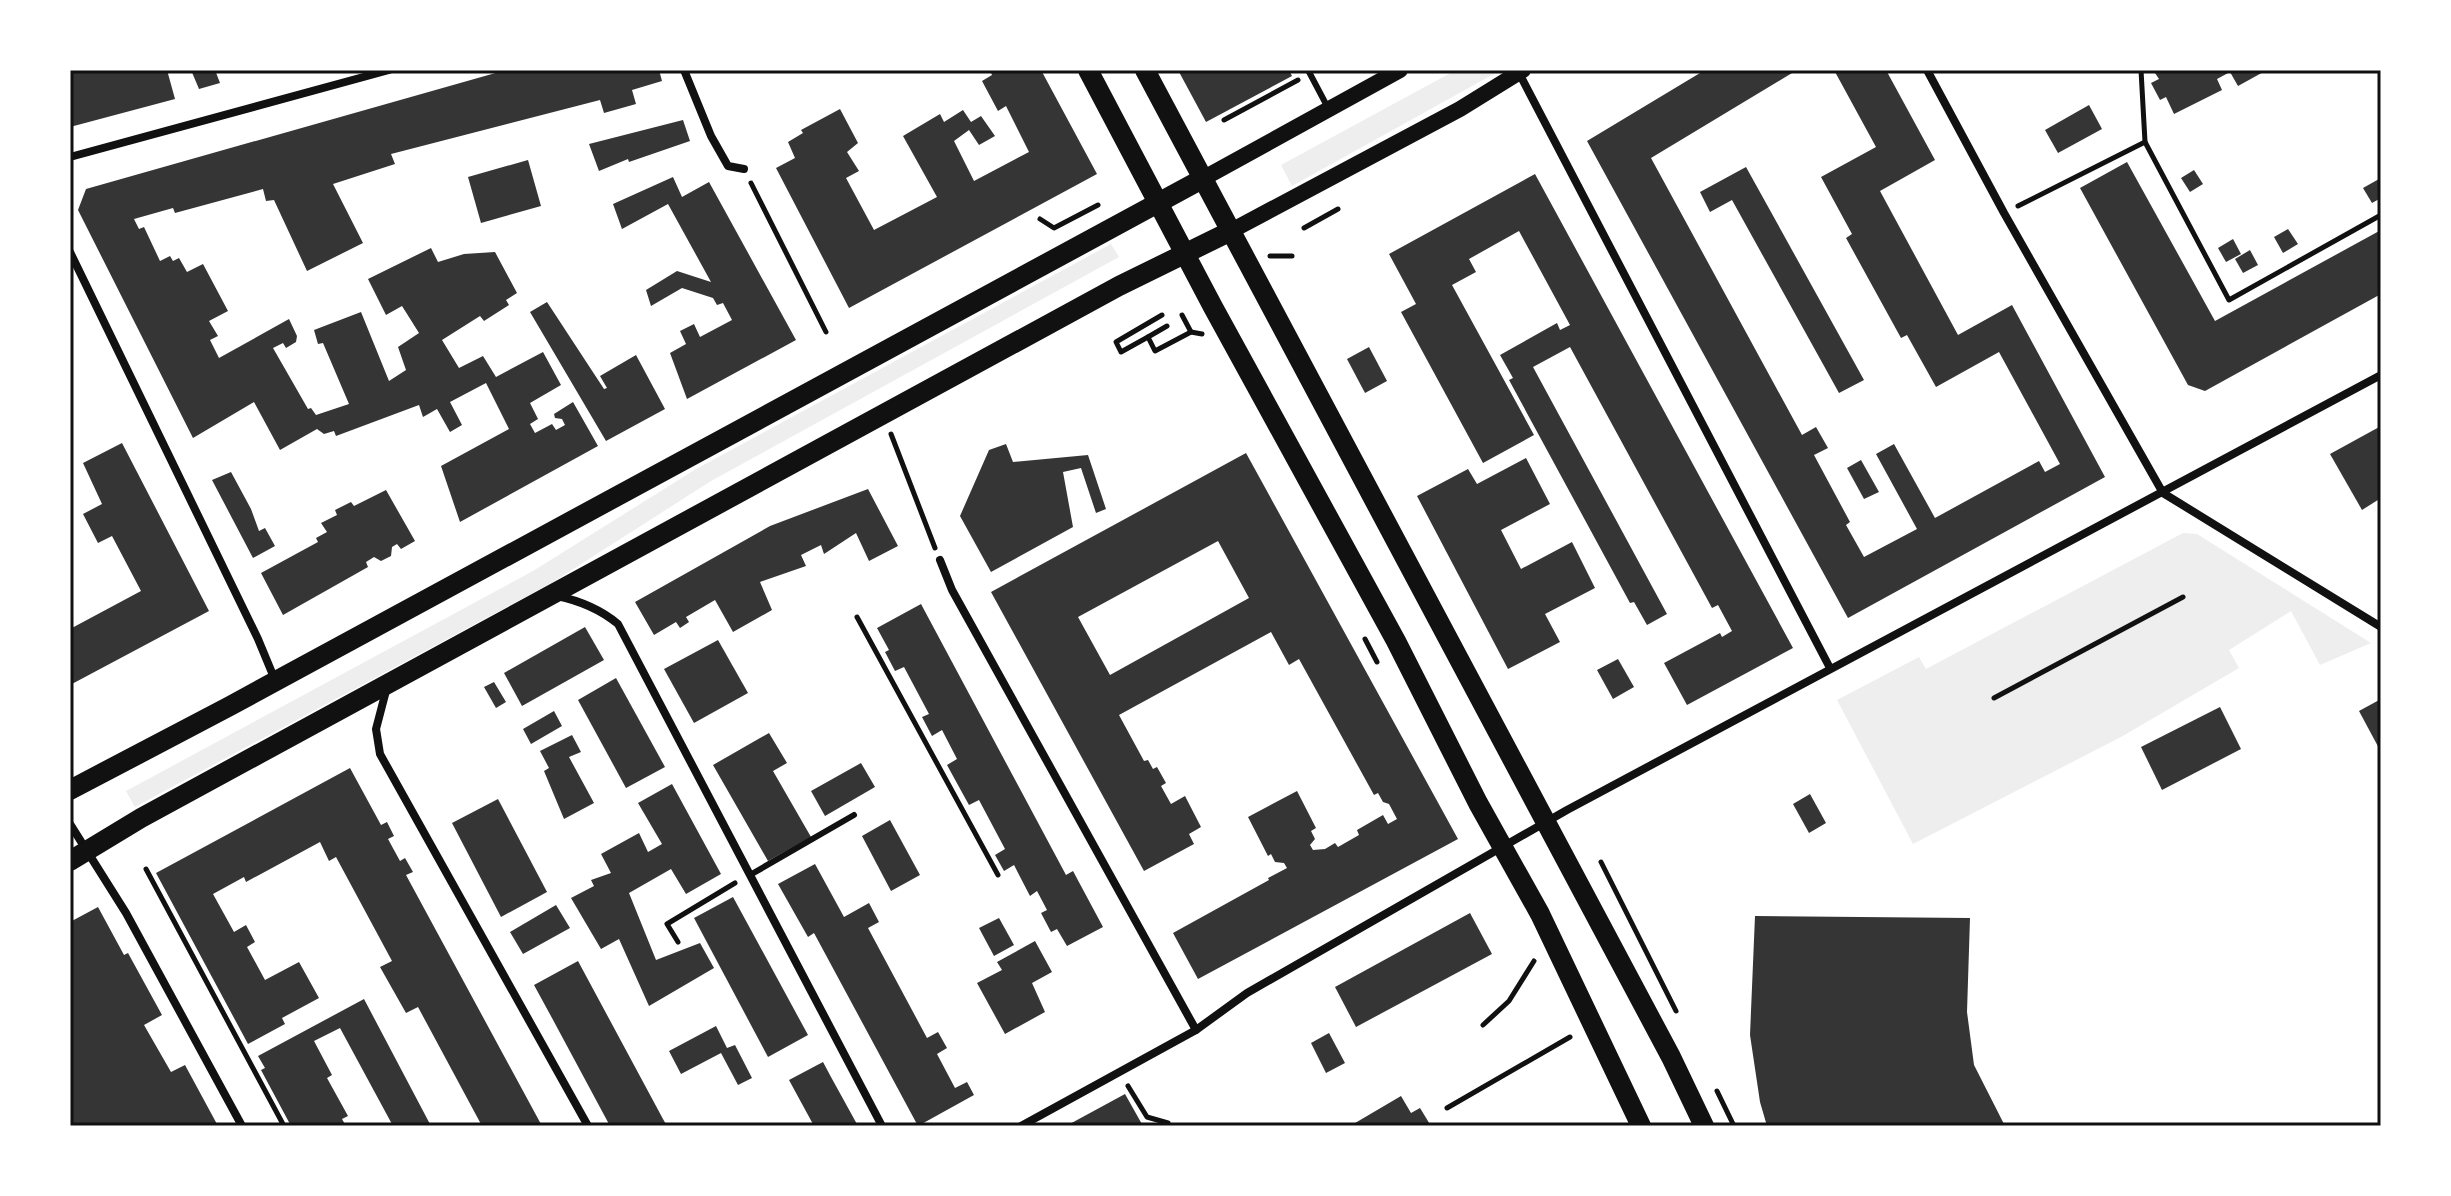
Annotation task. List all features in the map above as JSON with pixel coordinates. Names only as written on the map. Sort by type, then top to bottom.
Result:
[{"type":"main road","points":[[1088,70],[1555,942],[1641,1126]]},
{"type":"main road","points":[[1145,70],[1671,1057],[1704,1126]]},
{"type":"main road","points":[[70,790],[1400,70]]},
{"type":"main road","points":[[78,856],[141,818],[883,415],[1460,109],[1521,71]]},
{"type":"street","points":[[70,157],[389,70]]},
{"type":"street","points":[[684,70],[711,136],[728,166],[744,169]]},
{"type":"street","points":[[1927,70],[2004,213],[2163,493],[2381,627]]},
{"type":"street","points":[[1521,71],[1830,668]]},
{"type":"street","points":[[70,252],[276,681]]},
{"type":"street","points":[[1021,1126],[1196,1030],[1247,993],[1545,822],[2381,375]]},
{"type":"street","points":[[940,560],[952,590],[1196,1030]]},
{"type":"street","points":[[552,596],[585,603],[618,624],[882,1126]]},
{"type":"street","points":[[388,685],[376,729],[380,754],[588,1126]]},
{"type":"street","points":[[70,824],[78,856],[126,913],[242,1126]]},
{"type":"lane","points":[[1309,72],[1329,109]]},
{"type":"lane","points":[[750,875],[854,815]]},
{"type":"path","points":[[2141,70],[2145,142],[2229,300],[2381,215]]},
{"type":"path","points":[[1224,120],[1309,72]]},
{"type":"path","points":[[2004,213],[2145,142]]},
{"type":"path","points":[[744,169],[826,332]]},
{"type":"path","points":[[1040,219],[1054,228],[1098,205]]},
{"type":"path","points":[[1304,228],[1338,209]]},
{"type":"path","points":[[1162,315],[1116,342],[1121,352],[1167,326]]},
{"type":"path","points":[[1182,315],[1191,332]]},
{"type":"path","points":[[1148,337],[1155,351],[1191,332],[1202,334]]},
{"type":"path","points":[[883,415],[940,560]]},
{"type":"path","points":[[1994,698],[2183,597]]},
{"type":"path","points":[[857,617],[998,875]]},
{"type":"path","points":[[1601,862],[1680,1018]]},
{"type":"path","points":[[146,869],[284,1126]]},
{"type":"path","points":[[678,942],[667,924],[750,875]]},
{"type":"path","points":[[1483,1025],[1509,1001],[1534,961]]},
{"type":"path","points":[[1447,1108],[1570,1037]]},
{"type":"path","points":[[1119,1072],[1147,1117],[1168,1123]]},
{"type":"path","points":[[1715,1087],[1734,1126]]},
{"type":"shaded area","points":[[1456,70],[1501,70],[1292,186],[1281,165]]},
{"type":"shaded area","points":[[1111,244],[1119,257],[711,481],[553,582],[135,807],[126,791],[533,571],[696,469]]},
{"type":"shaded area","points":[[2183,533],[2197,534],[2371,643],[2320,665],[2291,611],[2229,650],[2239,668],[2121,737],[1913,844],[1837,700],[1919,657],[1926,669]]},
{"type":"building","points":[[82,70],[167,70],[175,99],[70,127],[70,73]]},
{"type":"building","points":[[191,70],[215,70],[220,83],[199,89]]},
{"type":"building","points":[[506,70],[659,70],[662,81],[632,90],[636,104],[604,113],[600,100],[391,154],[395,164],[333,184],[363,243],[307,271],[274,200],[266,201],[263,189],[175,213],[173,208],[134,219],[139,229],[144,227],[160,261],[170,256],[173,261],[179,258],[187,272],[203,264],[228,311],[209,321],[218,336],[210,340],[219,358],[289,319],[297,336],[296,342],[286,348],[283,343],[273,348],[308,409],[311,408],[316,415],[349,404],[323,343],[318,344],[314,330],[361,312],[389,381],[406,370],[398,347],[419,333],[402,306],[386,315],[368,279],[431,248],[438,262],[464,254],[495,252],[517,293],[506,300],[509,305],[484,321],[480,316],[442,340],[459,368],[483,356],[496,377],[543,352],[561,385],[530,403],[538,419],[530,424],[535,433],[552,424],[556,430],[565,425],[554,414],[573,402],[598,446],[460,522],[441,466],[509,429],[486,383],[450,402],[462,425],[450,432],[437,409],[423,417],[419,405],[336,436],[334,431],[324,434],[317,429],[280,450],[254,402],[193,438],[78,210],[86,189]]},
{"type":"building","points":[[990,70],[1041,70],[1097,174],[849,308],[776,168],[795,158],[788,142],[803,133],[801,130],[840,109],[858,143],[847,152],[859,171],[846,178],[874,230],[937,197],[903,136],[940,114],[944,122],[963,110],[971,122],[981,116],[995,136],[979,145],[969,130],[954,141],[974,181],[1029,152],[1006,106],[998,111],[982,81],[992,75]]},
{"type":"building","points":[[1178,70],[1289,70],[1292,76],[1206,122]]},
{"type":"building","points":[[1705,70],[1797,70],[1651,158],[1802,435],[1816,427],[1828,448],[1814,455],[1850,522],[1846,525],[1864,557],[1917,529],[1876,454],[1894,444],[1935,518],[2039,461],[2045,472],[2060,464],[1999,352],[1936,387],[1907,335],[1901,338],[1846,238],[1852,234],[1821,177],[1876,147],[1834,70],[1886,70],[1935,160],[1880,191],[1958,335],[2012,305],[2105,477],[1848,618],[1587,141]]},
{"type":"building","points":[[2153,70],[2267,70],[2238,86],[2230,72],[2217,79],[2222,90],[2174,114],[2166,97],[2160,100],[2151,83],[2159,79]]},
{"type":"building","points":[[2089,105],[2102,129],[2058,153],[2045,130]]},
{"type":"building","points":[[683,120],[690,141],[599,171],[589,144]]},
{"type":"building","points":[[528,160],[541,206],[481,223],[468,177]]},
{"type":"building","points":[[2127,162],[2215,321],[2381,230],[2381,294],[2205,391],[2188,385],[2080,188]]},
{"type":"building","points":[[1746,167],[1864,380],[1839,393],[1732,200],[1710,212],[1700,192]]},
{"type":"building","points":[[2194,170],[2203,184],[2190,192],[2181,178]]},
{"type":"building","points":[[1535,174],[1793,648],[1687,705],[1664,663],[1720,633],[1722,637],[1732,631],[1718,605],[1712,608],[1570,347],[1533,367],[1667,614],[1647,625],[1634,602],[1630,603],[1509,380],[1513,378],[1500,355],[1557,323],[1560,330],[1570,325],[1519,231],[1469,259],[1476,272],[1452,285],[1534,435],[1483,463],[1401,312],[1416,304],[1389,254]]},
{"type":"building","points":[[673,177],[682,197],[709,182],[796,340],[687,399],[670,353],[686,344],[680,331],[694,324],[700,337],[732,320],[723,303],[717,305],[713,298],[682,288],[651,306],[646,290],[677,271],[711,282],[668,204],[622,229],[613,204]]},
{"type":"building","points":[[2379,179],[2381,198],[2372,203],[2363,188]]},
{"type":"building","points":[[2288,229],[2298,244],[2283,253],[2274,237]]},
{"type":"building","points":[[2233,239],[2241,254],[2226,262],[2218,248]]},
{"type":"building","points":[[2250,250],[2258,265],[2243,273],[2235,259]]},
{"type":"building","points":[[547,302],[604,389],[607,388],[600,376],[636,355],[665,409],[606,441],[530,312]]},
{"type":"building","points":[[1369,347],[1387,381],[1365,393],[1347,359]]},
{"type":"building","points":[[2381,426],[2381,498],[2362,510],[2330,454]]},
{"type":"building","points":[[122,443],[209,611],[70,685],[70,629],[141,591],[112,536],[98,543],[83,514],[102,504],[83,463]]},
{"type":"building","points":[[1006,444],[1013,462],[1088,455],[1106,509],[1096,513],[1081,468],[1063,472],[1073,527],[991,572],[960,516],[989,450]]},
{"type":"building","points":[[1246,453],[1458,839],[1198,979],[1173,933],[1287,868],[1284,863],[1275,862],[1271,854],[1268,856],[1248,817],[1297,791],[1316,828],[1311,831],[1315,839],[1310,845],[1313,850],[1325,849],[1335,843],[1338,847],[1359,835],[1357,830],[1383,815],[1388,824],[1397,819],[1389,804],[1383,802],[1378,793],[1374,795],[1299,659],[1289,665],[1271,632],[1119,715],[1144,761],[1148,760],[1153,769],[1157,767],[1166,783],[1161,786],[1171,804],[1185,796],[1201,827],[1189,834],[1194,844],[1144,871],[991,592]],"holes":[[[1218,541],[1249,598],[1110,675],[1078,617]]]},
{"type":"building","points":[[1526,458],[1550,504],[1501,530],[1521,569],[1572,542],[1595,588],[1545,614],[1560,642],[1508,669],[1417,496],[1468,469],[1477,484]]},
{"type":"building","points":[[1861,460],[1879,492],[1864,499],[1847,468]]},
{"type":"building","points":[[231,472],[259,531],[265,528],[275,546],[253,558],[212,480]]},
{"type":"building","points":[[868,489],[898,546],[869,561],[856,533],[824,554],[821,545],[801,555],[806,566],[760,582],[772,610],[733,632],[715,600],[686,617],[689,622],[680,628],[676,622],[654,635],[635,602],[770,526]]},
{"type":"building","points":[[386,490],[415,541],[401,549],[397,544],[392,547],[391,556],[381,561],[374,557],[366,562],[368,567],[283,615],[261,573],[318,542],[316,538],[327,532],[321,523],[337,515],[335,510],[351,502],[354,506]]},
{"type":"building","points":[[921,604],[1066,875],[1073,871],[1103,927],[1067,946],[1057,929],[1051,932],[1041,913],[1047,910],[1037,891],[1030,896],[1014,865],[1004,871],[995,855],[1005,849],[979,800],[969,805],[947,765],[957,759],[942,730],[932,736],[922,717],[929,714],[904,667],[895,671],[885,652],[889,650],[877,628]]},
{"type":"building","points":[[585,627],[604,660],[522,706],[504,673]]},
{"type":"building","points":[[718,640],[748,693],[694,723],[664,669]]},
{"type":"building","points":[[1618,659],[1634,687],[1613,699],[1597,670]]},
{"type":"building","points":[[616,678],[665,767],[626,788],[578,700]]},
{"type":"building","points":[[494,682],[506,702],[496,708],[484,687]]},
{"type":"building","points":[[2381,699],[2381,752],[2359,711]]},
{"type":"building","points":[[2220,707],[2241,749],[2162,790],[2141,747]]},
{"type":"building","points":[[554,711],[562,726],[531,744],[523,729]]},
{"type":"building","points":[[769,733],[787,763],[773,771],[811,837],[768,861],[713,765]]},
{"type":"building","points":[[572,735],[581,752],[569,757],[594,803],[564,819],[544,771],[549,768],[540,751]]},
{"type":"building","points":[[861,763],[875,787],[825,816],[811,791]]},
{"type":"building","points":[[350,768],[381,825],[387,822],[394,836],[388,839],[400,861],[405,858],[413,872],[406,875],[542,1126],[482,1126],[418,1007],[406,1013],[380,967],[392,961],[336,857],[329,861],[320,842],[246,882],[244,877],[213,894],[234,932],[246,925],[255,942],[247,947],[265,980],[299,962],[319,998],[282,1018],[285,1024],[248,1044],[156,873]]},
{"type":"building","points":[[672,784],[721,874],[686,894],[671,869],[629,893],[656,960],[700,943],[714,968],[649,1006],[619,939],[601,949],[571,898],[594,886],[591,880],[611,873],[601,854],[639,833],[648,852],[662,844],[638,803]]},
{"type":"building","points":[[1810,794],[1826,823],[1809,833],[1793,804]]},
{"type":"building","points":[[498,799],[547,892],[501,917],[452,823]]},
{"type":"building","points":[[890,820],[920,875],[891,891],[862,836]]},
{"type":"building","points":[[815,864],[844,917],[869,903],[879,922],[868,928],[927,1038],[938,1032],[947,1048],[937,1054],[955,1088],[967,1082],[974,1095],[918,1126],[814,933],[808,937],[778,884]]},
{"type":"building","points":[[733,897],[808,1035],[768,1057],[694,918]]},
{"type":"building","points":[[556,905],[570,928],[523,954],[510,932]]},
{"type":"building","points":[[98,907],[162,1015],[144,1025],[171,1072],[185,1065],[218,1126],[70,1126],[70,922]]},
{"type":"building","points":[[1470,913],[1492,954],[1356,1027],[1335,987]]},
{"type":"building","points":[[1755,916],[1970,918],[1967,1012],[1974,1065],[2005,1126],[1767,1126],[1760,1102],[1750,1035]]},
{"type":"building","points":[[999,918],[1014,945],[994,956],[979,928]]},
{"type":"building","points":[[1035,941],[1052,972],[1032,983],[1045,1012],[1005,1034],[977,983],[1002,970],[997,962]]},
{"type":"building","points":[[578,961],[667,1126],[610,1126],[534,985]]},
{"type":"building","points":[[364,999],[431,1126],[393,1126],[340,1028],[314,1041],[332,1075],[327,1078],[348,1116],[342,1119],[346,1126],[291,1126],[261,1070],[265,1068],[258,1056]]},
{"type":"building","points":[[716,1026],[727,1048],[735,1045],[752,1078],[738,1085],[721,1053],[681,1074],[669,1051]]},
{"type":"building","points":[[1329,1033],[1345,1063],[1326,1073],[1311,1043]]},
{"type":"building","points":[[823,1062],[858,1126],[814,1126],[789,1080]]},
{"type":"building","points":[[1125,1094],[1143,1126],[1066,1126]]},
{"type":"building","points":[[1401,1096],[1411,1113],[1420,1108],[1431,1126],[1350,1126]]}]
